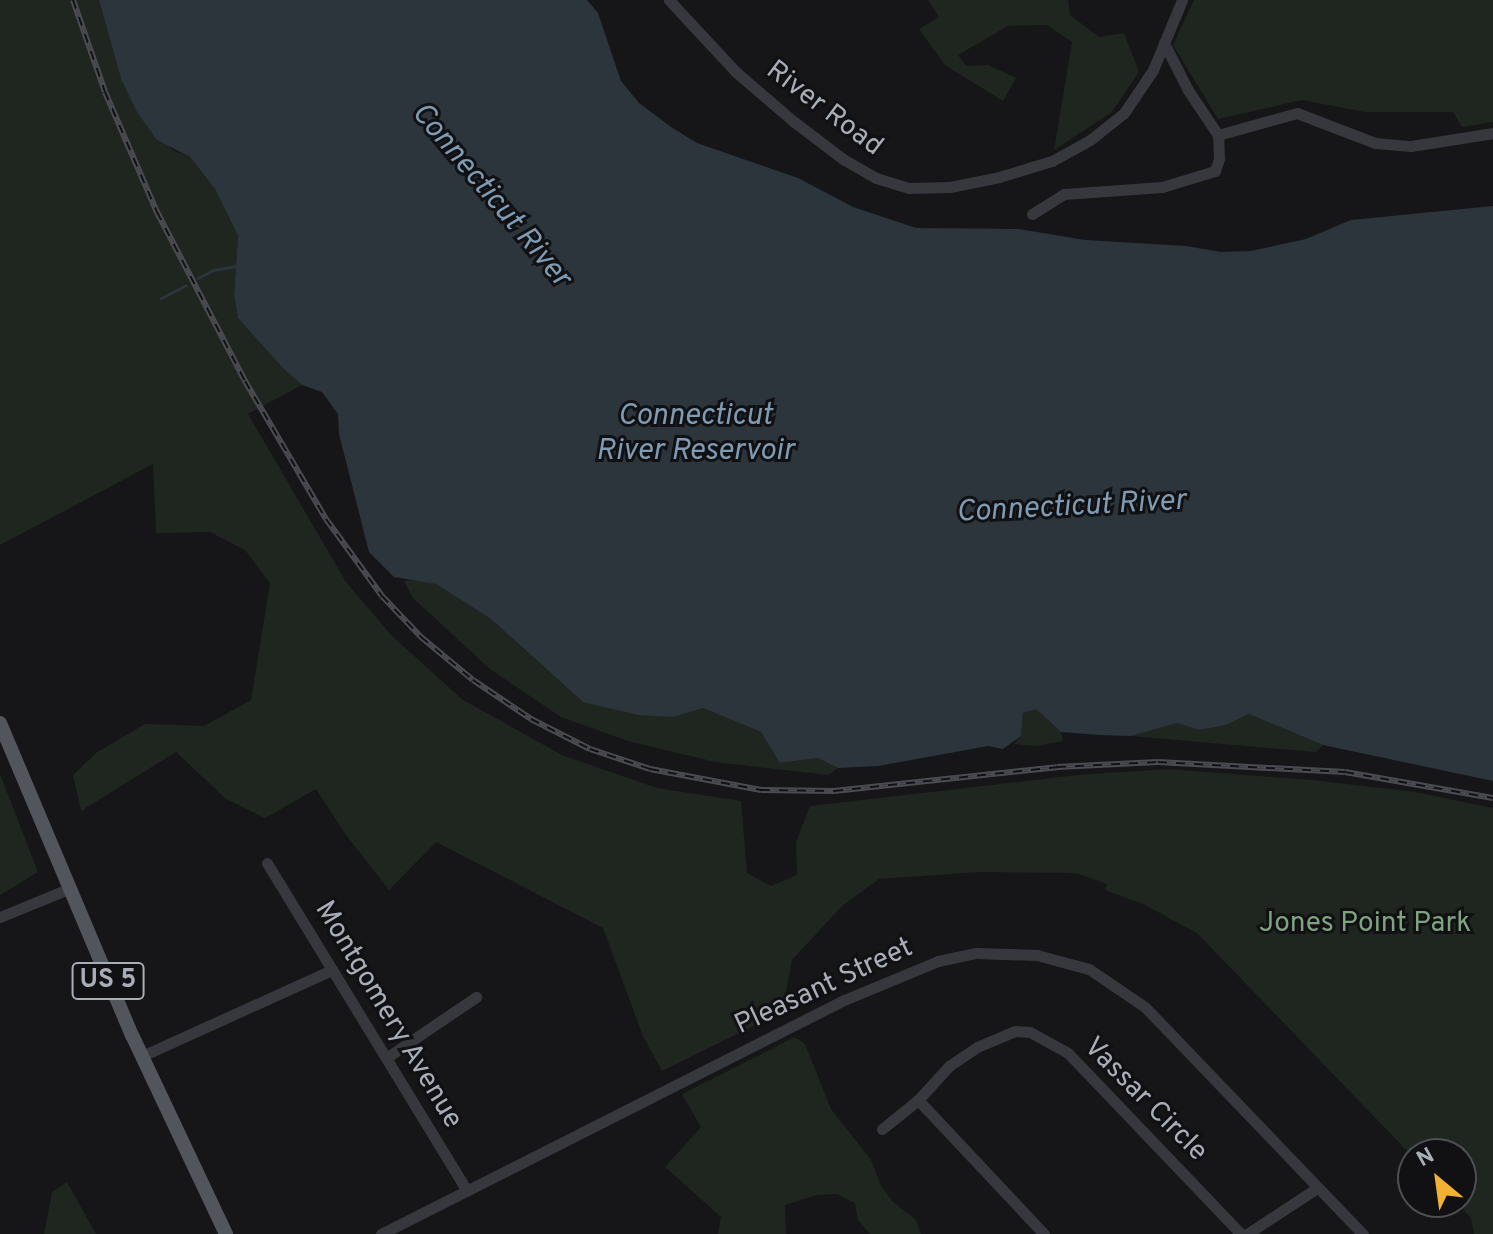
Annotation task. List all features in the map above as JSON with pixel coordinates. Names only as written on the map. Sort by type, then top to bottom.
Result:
[{"type":"main road","name":"US 5","points":[[0,723],[68,889],[226,1234]]},
{"type":"street","name":"River Road","points":[[669,0],[736,72],[793,121],[843,159],[876,178],[909,188],[950,187],[999,177],[1052,161],[1090,140],[1124,113],[1153,70],[1182,0]]},
{"type":"street","points":[[1032,214],[1064,194],[1162,187],[1215,171],[1219,159],[1218,135],[1188,90],[1164,43]]},
{"type":"street","points":[[1218,135],[1247,124],[1297,113],[1375,143],[1411,146],[1493,133]]},
{"type":"street","name":"Montgomery Avenue","points":[[267,863],[467,1191]]},
{"type":"street","points":[[0,917],[68,889]]},
{"type":"street","name":"Pleasant Street","points":[[381,1234],[844,1000],[938,961],[976,953],[1037,955],[1089,969],[1145,1007],[1187,1046],[1363,1234]]},
{"type":"street","points":[[142,1056],[332,970]]},
{"type":"street","points":[[386,1058],[476,997]]},
{"type":"street","name":"Vassar Circle","points":[[882,1129],[918,1100],[949,1066],[977,1047],[1015,1031],[1030,1032],[1068,1053],[1241,1234]]},
{"type":"street","points":[[918,1100],[1044,1234]]},
{"type":"street","points":[[1247,1234],[1317,1188]]},
{"type":"green space","name":"Jones Point Park","points":[[0,0],[99,0],[121,79],[172,150],[190,157],[215,189],[238,236],[234,296],[238,318],[302,385],[248,414],[346,582],[392,636],[463,700],[562,755],[657,788],[741,801],[747,873],[771,886],[797,875],[796,842],[810,806],[1078,775],[1168,769],[1312,780],[1415,792],[1493,808],[1493,1234],[1474,1234],[1471,1218],[1477,1218],[1477,1138],[1397,1138],[1397,1140],[1197,933],[1145,905],[1105,890],[1107,884],[1076,873],[978,872],[879,879],[842,906],[792,960],[782,1012],[662,1071],[643,1036],[603,928],[436,842],[389,890],[346,835],[316,789],[265,818],[225,798],[176,752],[81,811],[73,775],[96,753],[145,724],[204,726],[251,700],[270,583],[245,550],[210,532],[156,533],[153,464],[0,545]]},
{"type":"green space","points":[[928,0],[1068,0],[1070,15],[1099,37],[1124,33],[1139,72],[1112,112],[1054,150],[1072,42],[1047,25],[1008,26],[958,55],[966,66],[988,65],[1016,78],[1003,101],[945,65],[919,29],[939,17]]},
{"type":"green space","points":[[1194,0],[1493,0],[1493,122],[1462,127],[1453,112],[1365,112],[1302,100],[1218,119],[1173,45]]},
{"type":"green space","points":[[422,579],[436,584],[491,619],[583,702],[673,717],[703,708],[761,732],[781,763],[818,758],[838,768],[828,775],[715,762],[628,741],[561,717],[490,669],[413,598],[404,581]]},
{"type":"green space","points":[[1036,709],[1061,732],[1063,741],[1037,746],[1014,744],[1021,736],[1023,713]]},
{"type":"green space","points":[[1249,714],[1323,745],[1316,752],[1131,736],[1177,723],[1199,730],[1226,725]]},
{"type":"green space","points":[[0,774],[38,872],[0,895]]},
{"type":"green space","points":[[795,1037],[805,1044],[831,1109],[871,1160],[881,1186],[893,1202],[916,1220],[921,1234],[870,1234],[858,1220],[855,1203],[837,1194],[817,1195],[785,1205],[786,1234],[718,1234],[721,1217],[665,1167],[701,1127],[682,1094]]},
{"type":"green space","points":[[67,1182],[96,1234],[44,1234],[52,1192]]},
{"type":"water","name":"Connecticut River Reservoir","points":[[99,0],[587,0],[598,13],[621,81],[639,103],[671,127],[697,143],[798,178],[853,207],[916,228],[1019,229],[1085,240],[1186,246],[1221,252],[1251,251],[1306,239],[1351,220],[1493,206],[1493,781],[1323,745],[1249,714],[1226,725],[1199,730],[1177,723],[1131,736],[1061,732],[1036,709],[1023,713],[1021,736],[1003,749],[988,746],[878,766],[838,768],[818,758],[780,763],[761,732],[703,708],[673,717],[638,715],[583,702],[491,619],[436,584],[394,577],[369,552],[339,434],[338,414],[322,392],[302,385],[282,367],[238,318],[234,296],[238,236],[215,189],[190,157],[157,140],[137,112],[121,79]]},
{"type":"waterway","points":[[198,278],[213,270],[236,266]]},
{"type":"waterway","points":[[161,298],[186,285]]},
{"type":"railway","points":[[73,0],[105,92],[157,212],[245,381],[326,519],[382,596],[421,637],[473,680],[531,719],[590,749],[650,769],[761,790],[834,791],[1057,767],[1158,762],[1345,772],[1493,798]]},
{"type":"water label","name":"Connecticut River","points":[[490,196]]},
{"type":"water label","name":"Connecticut River","points":[[1071,508]]}]
